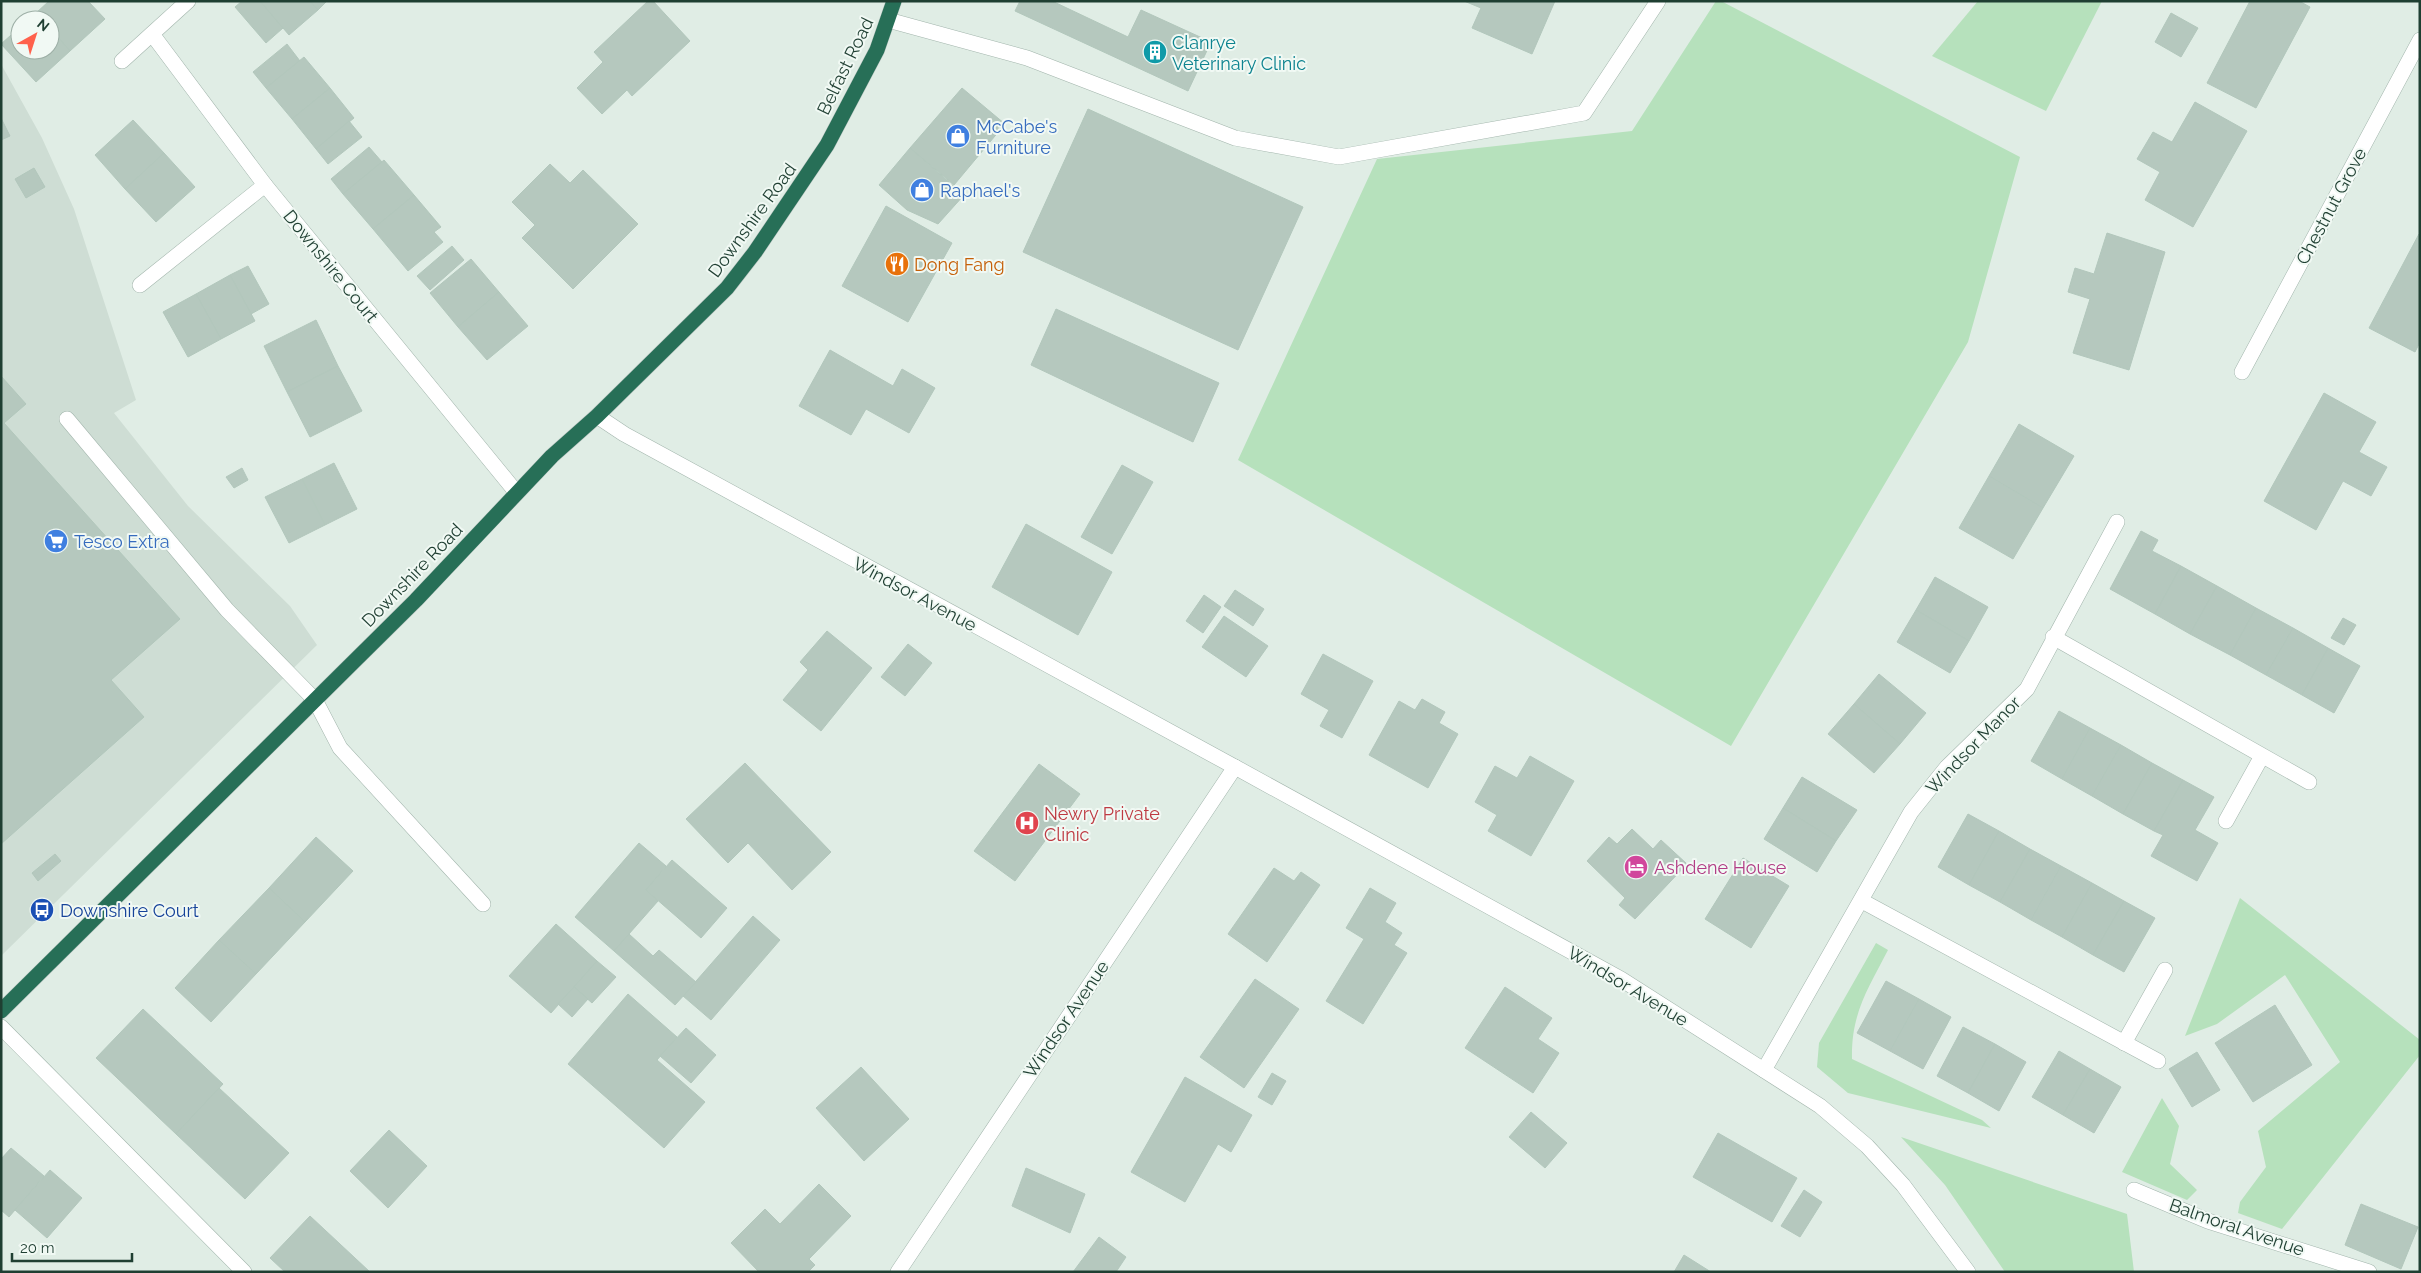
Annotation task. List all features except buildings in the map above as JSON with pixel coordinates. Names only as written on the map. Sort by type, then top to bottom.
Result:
[{"type":"highway","name":"Belfast Road","points":[[827,145],[877,50],[894,1]]},
{"type":"highway","name":"Downshire Road","points":[[1,1011],[416,600],[552,456],[597,416],[727,288],[755,252],[827,145]]},
{"type":"street","points":[[122,60],[188,1]]},
{"type":"street","points":[[888,20],[1027,58],[1235,138],[1339,157],[1584,113],[1658,1]]},
{"type":"street","name":"Downshire Court","points":[[152,34],[265,185],[516,492]]},
{"type":"street","name":"Chestnut Grove","points":[[2242,372],[2420,40]]},
{"type":"street","points":[[140,285],[265,185]]},
{"type":"street","name":"Windsor Avenue","points":[[597,416],[624,434],[1620,979],[1820,1106],[1867,1146],[1903,1185],[1968,1272]]},
{"type":"street","points":[[67,419],[227,610],[314,700],[340,748],[483,904]]},
{"type":"street","name":"Windsor Manor","points":[[1764,1070],[1911,812],[1947,767],[2027,689],[2053,637],[2116,522]]},
{"type":"street","points":[[2053,637],[2309,782]]},
{"type":"street","points":[[2226,821],[2262,756]]},
{"type":"street","name":"Windsor Avenue","points":[[898,1272],[1235,767]]},
{"type":"street","points":[[1862,901],[2158,1061]]},
{"type":"street","points":[[2124,1043],[2165,970]]},
{"type":"street","points":[[1,1027],[244,1272]]},
{"type":"street","name":"Balmoral Avenue","points":[[2134,1190],[2208,1221],[2369,1272]]},
{"type":"shaded area","points":[[1,64],[42,138],[74,209],[136,400],[114,413],[188,506],[290,606],[317,645],[1,956]]},
{"type":"green space","points":[[1716,1],[1721,1],[2020,157],[1968,342],[1731,746],[1238,460],[1377,159],[1632,131]]},
{"type":"green space","points":[[1978,1],[2102,1],[2046,111],[1932,56]]},
{"type":"green space","points":[[2240,898],[2420,1040],[2420,1055],[2282,1229],[2238,1213],[2240,1202],[2266,1167],[2258,1131],[2340,1062],[2285,975],[2217,1024],[2185,1036]]},
{"type":"green space","points":[[1876,943],[1888,950],[1862,1002],[1854,1028],[1852,1059],[1982,1120],[1991,1128],[1848,1093],[1817,1067],[1819,1043]]},
{"type":"green space","points":[[2162,1098],[2179,1126],[2170,1164],[2197,1190],[2187,1200],[2122,1172]]},
{"type":"green space","points":[[1901,1137],[2127,1214],[2134,1272],[2005,1272],[1945,1185]]},
{"type":"place","name":"Clanrye Veterinary Clinic","points":[[1155,52]]},
{"type":"place","name":"McCabe's Furniture","points":[[958,136]]},
{"type":"place","name":"Raphael's","points":[[922,190]]},
{"type":"place","name":"Dong Fang","points":[[897,264]]},
{"type":"place","name":"Tesco Extra","points":[[56,541]]},
{"type":"place","name":"Newry Private Clinic","points":[[1027,823]]},
{"type":"place","name":"Ashdene House","points":[[1636,867]]},
{"type":"place","name":"Downshire Court","points":[[42,910]]}]
